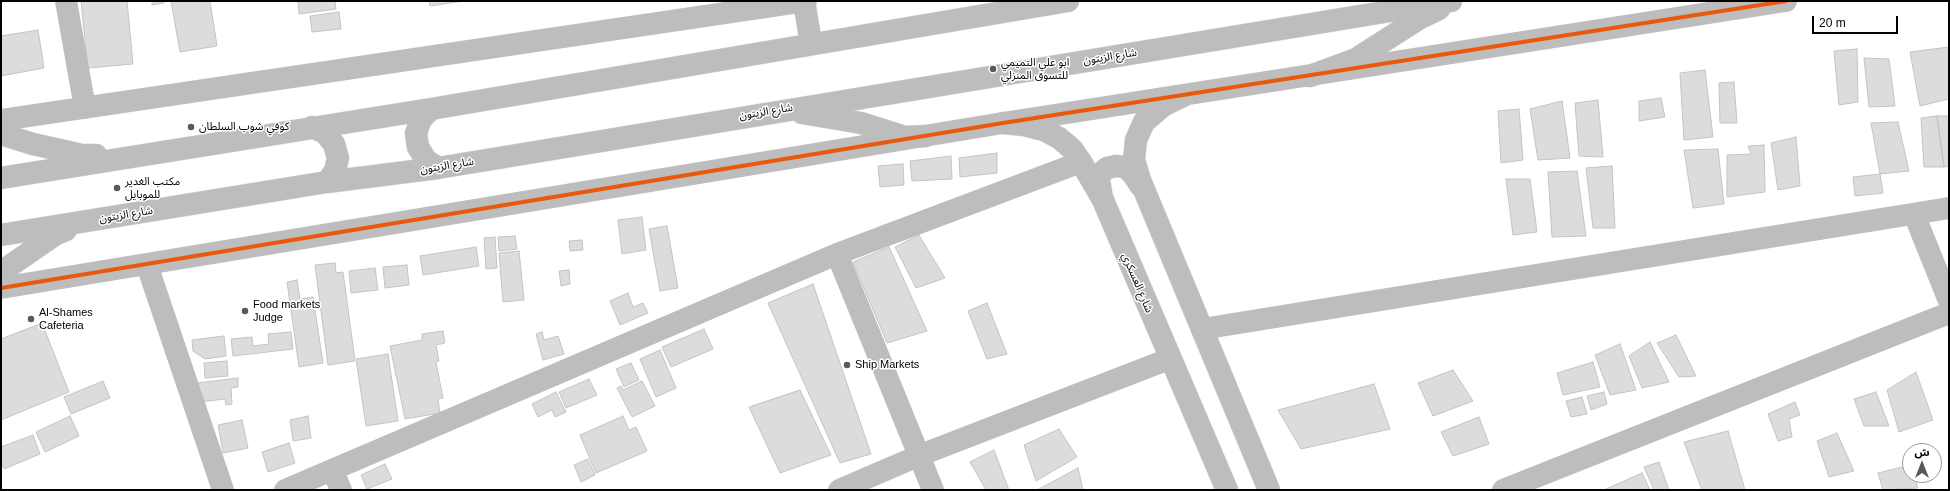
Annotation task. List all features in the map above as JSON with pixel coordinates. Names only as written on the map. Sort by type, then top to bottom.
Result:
[{"type":"street","points":[[66,1],[85,108]]},
{"type":"street","points":[[1,120],[805,1],[811,43]]},
{"type":"street","points":[[1,178],[431,109],[811,43],[1068,1]]},
{"type":"street","name":"شارع الزيتون","points":[[82,223],[327,182],[438,168],[1451,1]]},
{"type":"street","points":[[1310,76],[1356,59],[1420,18],[1460,1]]},
{"type":"street","points":[[1,288],[925,136],[1786,1]]},
{"type":"street","points":[[1183,96],[1164,105],[1144,122],[1136,140],[1134,160],[1144,191],[1269,490]]},
{"type":"street","points":[[431,109],[421,119],[416,133],[418,147],[426,160],[438,168]]},
{"type":"street","points":[[765,113],[801,113],[832,117],[905,137],[925,136]]},
{"type":"street","name":"شارع العسكري","points":[[1003,124],[1024,125],[1044,130],[1059,138],[1072,149],[1082,162],[1102,200],[1169,359],[1227,490]]},
{"type":"street","points":[[312,127],[325,133],[334,144],[338,158],[335,171],[327,182]]},
{"type":"street","points":[[1,134],[33,144],[82,155],[141,155]]},
{"type":"street","points":[[285,490],[337,480],[837,254],[1082,162]]},
{"type":"street","points":[[1102,200],[1099,188],[1101,173],[1107,168],[1116,166],[1125,167],[1133,174],[1144,191]]},
{"type":"street","points":[[1202,329],[1949,208]]},
{"type":"street","points":[[1914,214],[1949,301]]},
{"type":"street","points":[[1,235],[82,223]]},
{"type":"street","points":[[1,272],[56,234],[82,223]]},
{"type":"street","points":[[837,254],[933,490]]},
{"type":"street","points":[[147,265],[223,490]]},
{"type":"street","points":[[1503,490],[1949,313]]},
{"type":"street","points":[[840,490],[918,456],[1169,359]]},
{"type":"building","points":[[81,1],[127,1],[133,64],[88,68]]},
{"type":"building","points":[[152,1],[164,1],[164,3],[152,5]]},
{"type":"building","points":[[171,1],[210,1],[217,46],[180,52]]},
{"type":"building","points":[[298,1],[335,1],[336,9],[299,14]]},
{"type":"building","points":[[429,1],[464,1],[430,6]]},
{"type":"building","points":[[339,12],[341,29],[312,32],[310,16]]},
{"type":"building","points":[[38,30],[44,68],[1,76],[1,36]]},
{"type":"building","points":[[1949,47],[1949,99],[1920,106],[1910,52]]},
{"type":"building","points":[[1857,49],[1858,102],[1839,105],[1834,51]]},
{"type":"building","points":[[1864,58],[1889,59],[1895,106],[1869,107]]},
{"type":"building","points":[[1705,70],[1713,137],[1684,140],[1680,73]]},
{"type":"building","points":[[1734,82],[1737,123],[1720,123],[1719,83]]},
{"type":"building","points":[[1661,98],[1665,117],[1639,121],[1639,101]]},
{"type":"building","points":[[1598,100],[1603,157],[1579,156],[1575,103]]},
{"type":"building","points":[[1562,101],[1570,158],[1538,160],[1530,109]]},
{"type":"building","points":[[1519,109],[1523,160],[1501,163],[1498,111]]},
{"type":"building","points":[[1937,116],[1944,167],[1924,167],[1921,118]]},
{"type":"building","points":[[1937,116],[1949,116],[1949,166],[1944,167]]},
{"type":"building","points":[[1898,122],[1909,171],[1880,174],[1871,123]]},
{"type":"building","points":[[1796,137],[1800,186],[1778,190],[1771,143]]},
{"type":"building","points":[[1764,145],[1765,192],[1727,197],[1727,155],[1751,154],[1748,146]]},
{"type":"building","points":[[1718,149],[1724,204],[1693,208],[1684,150]]},
{"type":"building","points":[[997,153],[997,173],[960,177],[959,158]]},
{"type":"building","points":[[951,156],[952,179],[912,181],[910,161]]},
{"type":"building","points":[[903,164],[904,185],[880,187],[878,166]]},
{"type":"building","points":[[1612,166],[1615,228],[1593,228],[1586,168]]},
{"type":"building","points":[[1577,171],[1586,236],[1552,237],[1548,172]]},
{"type":"building","points":[[1880,174],[1883,193],[1855,196],[1853,177]]},
{"type":"building","points":[[1506,179],[1530,179],[1537,232],[1513,235]]},
{"type":"building","points":[[642,217],[646,250],[622,254],[618,220]]},
{"type":"building","points":[[667,226],[678,288],[660,291],[649,229]]},
{"type":"building","points":[[919,235],[945,278],[916,288],[895,247]]},
{"type":"building","points":[[515,236],[517,249],[499,251],[498,237]]},
{"type":"building","points":[[495,237],[497,268],[486,269],[484,238]]},
{"type":"building","points":[[582,240],[583,250],[570,251],[569,241]]},
{"type":"building","points":[[476,247],[479,266],[423,275],[420,256]]},
{"type":"building","points":[[889,247],[927,331],[887,343],[853,262]]},
{"type":"building","points":[[519,251],[524,300],[503,302],[499,253]]},
{"type":"building","points":[[335,263],[336,273],[343,272],[355,361],[328,365],[315,265]]},
{"type":"building","points":[[407,265],[409,285],[385,288],[383,267]]},
{"type":"building","points":[[375,268],[378,290],[351,293],[349,271]]},
{"type":"building","points":[[569,270],[570,284],[561,286],[559,271]]},
{"type":"building","points":[[297,280],[300,299],[313,297],[323,363],[299,367],[287,282]]},
{"type":"building","points":[[813,284],[871,454],[840,463],[768,303]]},
{"type":"building","points":[[628,293],[633,307],[643,303],[648,313],[620,325],[610,301]]},
{"type":"building","points":[[987,303],[1007,354],[987,359],[968,311]]},
{"type":"building","points":[[42,323],[69,392],[1,420],[1,339]]},
{"type":"building","points":[[704,329],[713,349],[671,367],[662,347]]},
{"type":"building","points":[[443,331],[445,343],[436,345],[439,361],[436,362],[443,398],[438,399],[440,413],[405,419],[390,346],[422,340],[422,334]]},
{"type":"building","points":[[291,332],[293,349],[233,356],[231,339],[252,337],[253,346],[269,344],[268,334]]},
{"type":"building","points":[[542,332],[544,340],[558,336],[564,354],[543,360],[536,334]]},
{"type":"building","points":[[1676,335],[1696,376],[1679,377],[1657,343]]},
{"type":"building","points":[[224,336],[226,356],[205,359],[193,351],[192,340]]},
{"type":"building","points":[[1650,342],[1669,382],[1642,388],[1629,356]]},
{"type":"building","points":[[1620,344],[1636,390],[1610,395],[1595,355]]},
{"type":"building","points":[[660,350],[676,388],[656,397],[640,359]]},
{"type":"building","points":[[388,354],[398,421],[366,426],[356,359]]},
{"type":"building","points":[[227,361],[228,376],[205,378],[204,363]]},
{"type":"building","points":[[1593,362],[1600,387],[1563,395],[1557,373]]},
{"type":"building","points":[[631,363],[639,380],[624,387],[616,369]]},
{"type":"building","points":[[1453,370],[1473,401],[1433,416],[1418,383]]},
{"type":"building","points":[[1916,372],[1933,420],[1899,432],[1887,390]]},
{"type":"building","points":[[238,378],[238,387],[231,388],[232,404],[226,405],[225,399],[199,402],[197,383]]},
{"type":"building","points":[[589,379],[597,395],[566,408],[559,392]]},
{"type":"building","points":[[103,381],[110,398],[71,414],[64,397]]},
{"type":"building","points":[[642,381],[655,406],[632,417],[617,388],[621,386],[623,390]]},
{"type":"building","points":[[1374,384],[1390,429],[1301,449],[1278,410]]},
{"type":"building","points":[[800,390],[831,455],[780,473],[749,407]]},
{"type":"building","points":[[556,392],[566,412],[555,417],[552,410],[538,417],[532,404]]},
{"type":"building","points":[[1604,392],[1607,404],[1591,410],[1587,396]]},
{"type":"building","points":[[1876,392],[1889,426],[1864,426],[1854,399]]},
{"type":"building","points":[[1582,397],[1587,414],[1571,417],[1566,401]]},
{"type":"building","points":[[1795,402],[1800,415],[1789,419],[1792,437],[1778,441],[1768,414]]},
{"type":"building","points":[[70,416],[79,436],[45,452],[36,432]]},
{"type":"building","points":[[308,416],[311,438],[293,441],[290,420]]},
{"type":"building","points":[[623,416],[629,430],[636,427],[647,451],[596,473],[580,435]]},
{"type":"building","points":[[1479,417],[1489,444],[1453,456],[1441,432]]},
{"type":"building","points":[[242,420],[248,448],[223,453],[218,425]]},
{"type":"building","points":[[1059,429],[1077,457],[1036,481],[1024,445]]},
{"type":"building","points":[[1728,431],[1745,490],[1702,490],[1684,442]]},
{"type":"building","points":[[1837,433],[1854,471],[1829,477],[1817,441]]},
{"type":"building","points":[[33,435],[40,454],[4,469],[1,463],[1,447]]},
{"type":"building","points":[[289,443],[295,463],[268,472],[262,452]]},
{"type":"building","points":[[994,450],[1009,490],[986,490],[970,462]]},
{"type":"building","points":[[588,459],[595,475],[581,482],[574,465]]},
{"type":"building","points":[[1659,462],[1669,490],[1654,490],[1644,467]]},
{"type":"building","points":[[385,464],[392,479],[367,489],[361,475]]},
{"type":"building","points":[[1902,467],[1902,483],[1916,483],[1918,488],[1883,490],[1878,473]]},
{"type":"building","points":[[1078,468],[1083,490],[1037,490]]},
{"type":"building","points":[[1642,473],[1650,490],[1606,489]]},
{"type":"cycle path","points":[[1,288],[1003,123],[1786,1]]},
{"type":"place","name":"ابو علي التميمي للتسوق المنزلي","points":[[993,69]]},
{"type":"place","name":"كوفي شوب السلطان","points":[[191,127]]},
{"type":"place","name":"مكتب الغدير للموبايل","points":[[117,188]]},
{"type":"place","name":"Food markets Judge","points":[[245,311]]},
{"type":"place","name":"Al-Shames Cafeteria","points":[[31,319]]},
{"type":"place","name":"Ship Markets","points":[[847,365]]}]
